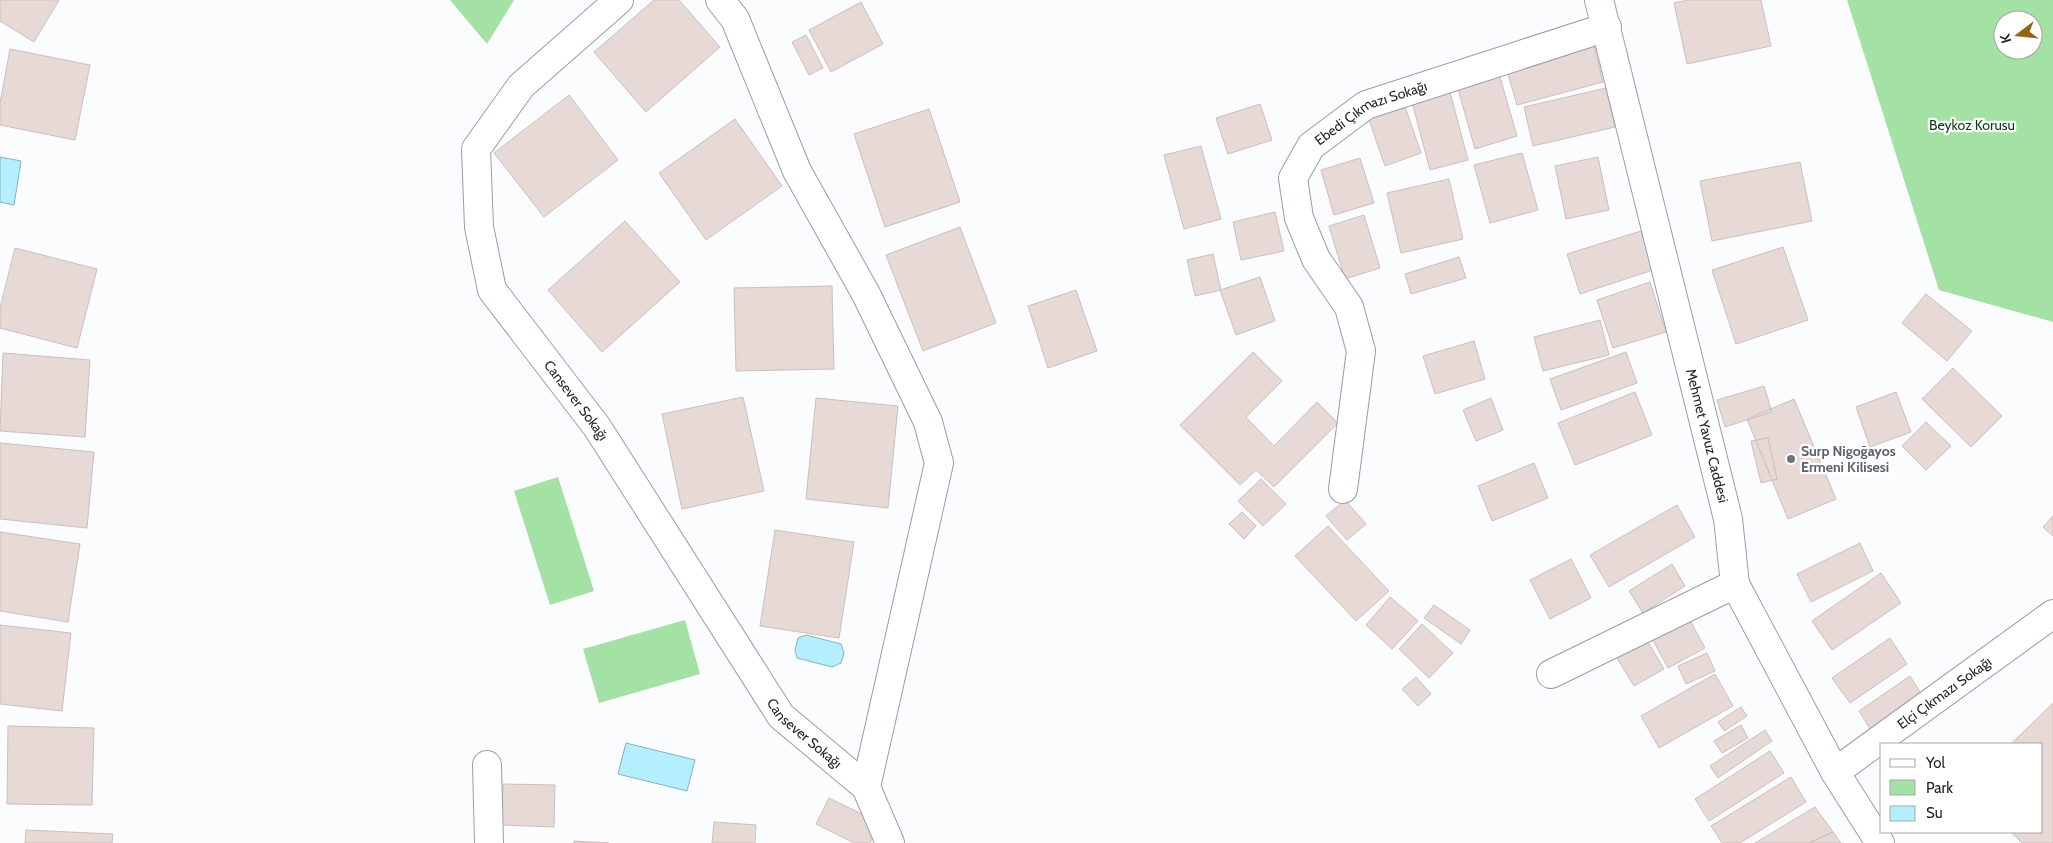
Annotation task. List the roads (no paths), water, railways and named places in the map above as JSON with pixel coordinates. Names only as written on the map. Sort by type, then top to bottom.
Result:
[{"type":"street","name":"Cansever Sokağı","points":[[619,0],[521,86],[476,149],[479,227],[492,290],[597,427],[781,716],[866,787],[890,843]]},
{"type":"street","points":[[720,0],[735,19],[797,170],[866,294],[928,422],[939,462],[866,787]]},
{"type":"street","name":"Mehmet Yavuz Caddesi","points":[[1599,0],[1728,518],[1735,584],[1835,772],[1880,843]]},
{"type":"street","name":"Ebedi Çıkmazı Sokağı","points":[[1343,489],[1361,351],[1349,308],[1316,259],[1299,218],[1293,178],[1311,146],[1366,105],[1607,27]]},
{"type":"street","points":[[1551,674],[1735,584]]},
{"type":"street","name":"Elçi Çıkmazı Sokağı","points":[[1835,772],[2053,614]]},
{"type":"street","points":[[487,765],[489,843]]},
{"type":"water","points":[[0,157],[21,161],[14,205],[0,202]]},
{"type":"water","points":[[806,635],[841,644],[844,653],[841,663],[832,667],[797,658],[795,650],[798,638]]},
{"type":"water","points":[[626,743],[695,760],[687,791],[618,774]]},
{"type":"place","name":"Surp Nigoğayos Ermeni Kilisesi","points":[[1791,459]]},
{"type":"park label","name":"Beykoz Korusu","points":[[1972,125]]}]
